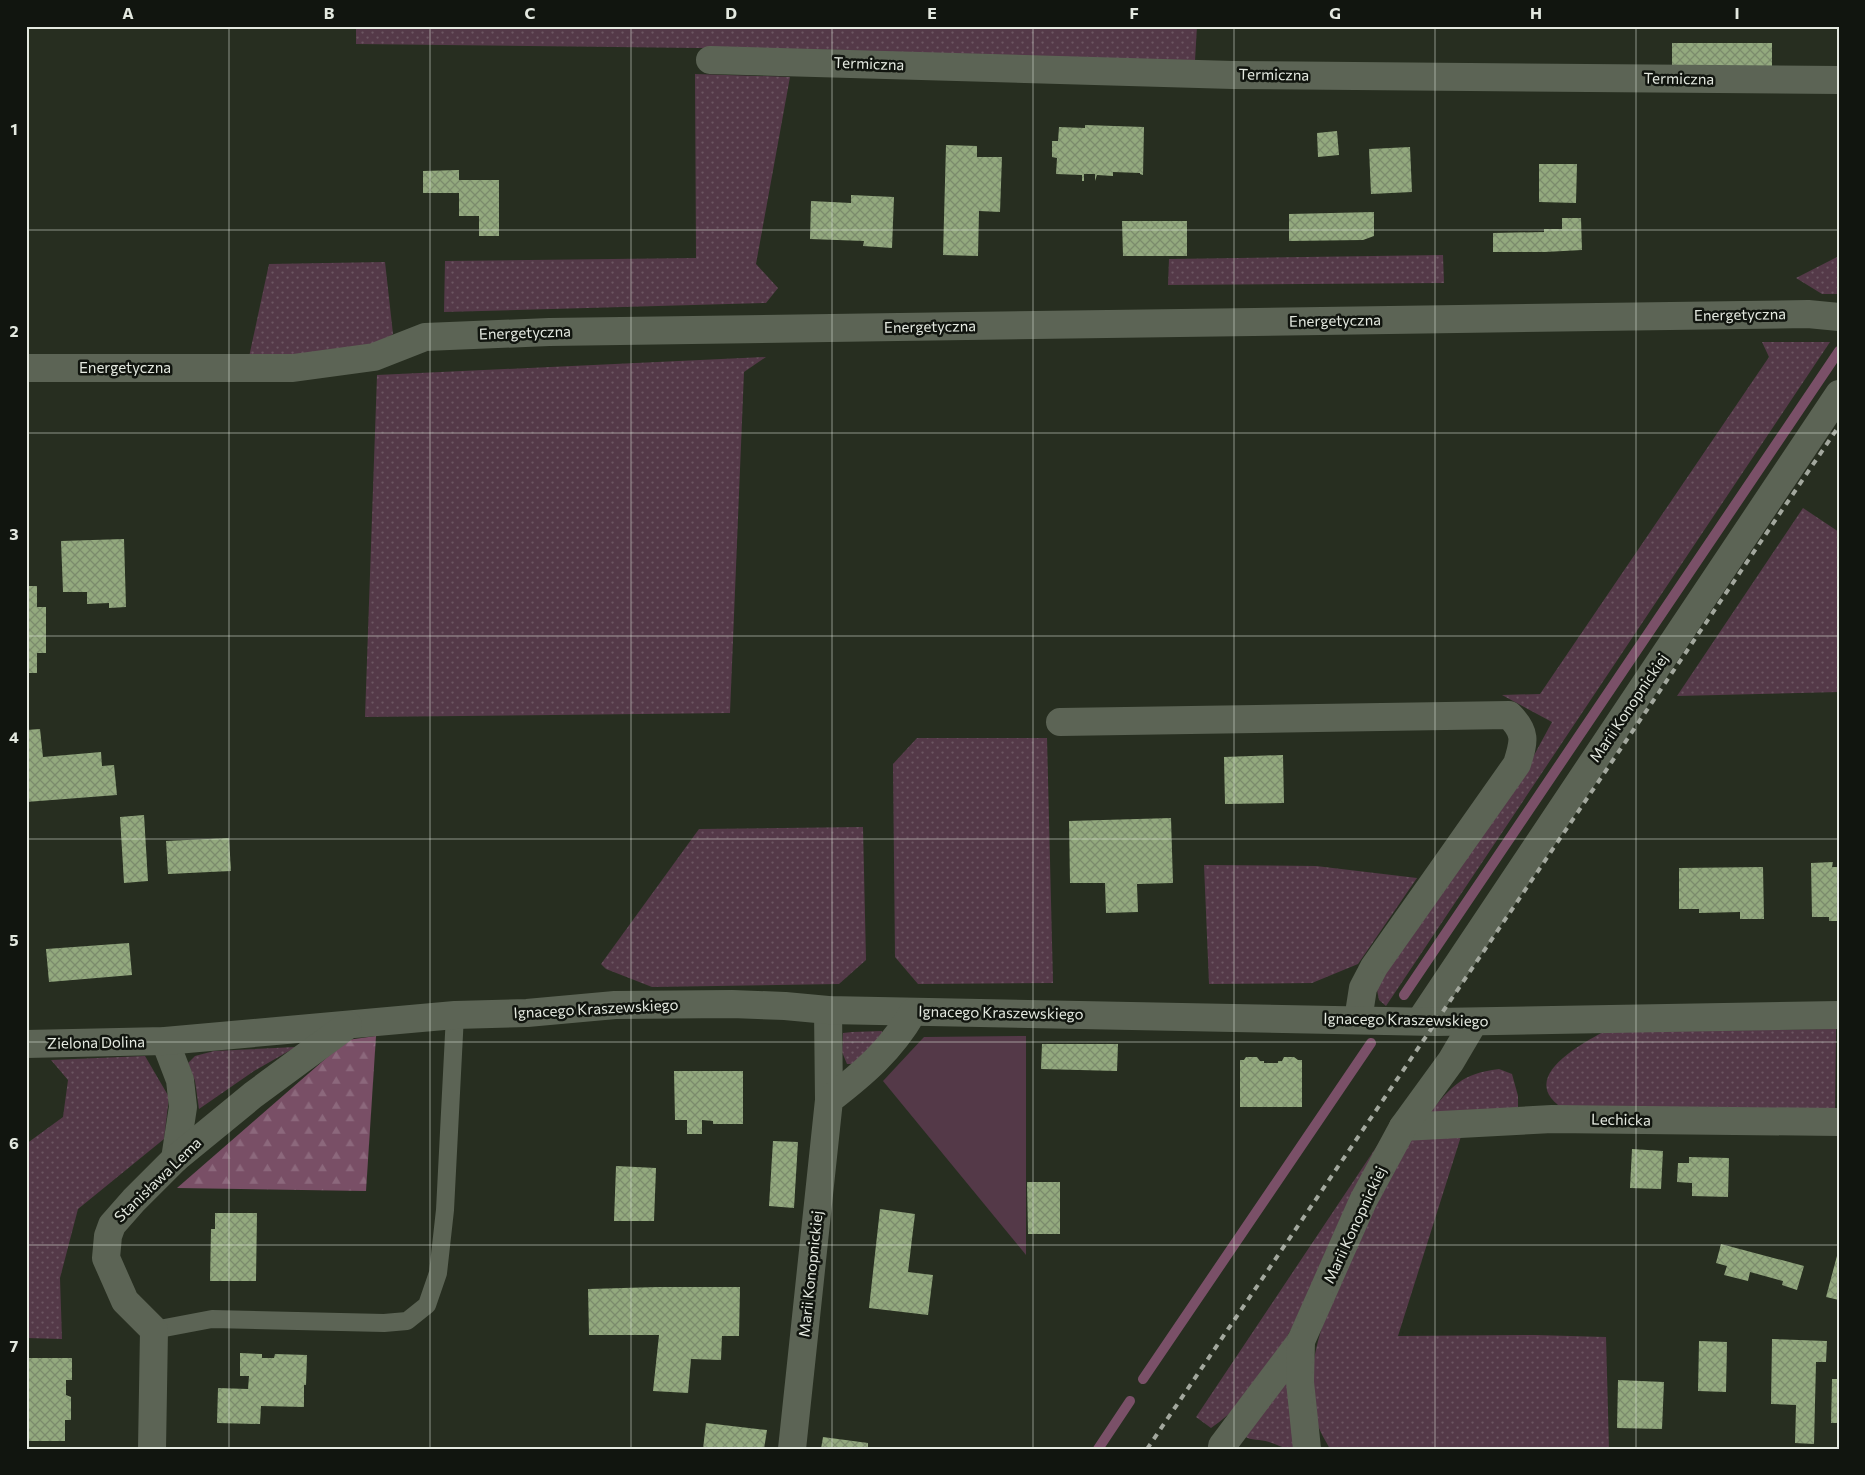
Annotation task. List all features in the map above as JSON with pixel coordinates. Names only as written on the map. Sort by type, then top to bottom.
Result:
[{"type":"street","name":"Termiczna","points":[[710,60],[1233,75],[1839,80]]},
{"type":"street","name":"Energetyczna","points":[[26,368],[294,368],[374,357],[426,337],[549,332],[1808,314],[1839,317]]},
{"type":"street","name":"Marii Konopnickiej","points":[[1420,1021],[1839,394]]},
{"type":"street","points":[[1060,722],[1509,715],[1520,726],[1523,745],[1517,764],[1374,967],[1363,988],[1358,1020]]},
{"type":"street","name":"Ignacego Kraszewskiego","points":[[165,1041],[455,1015],[527,1013],[615,1005],[732,1004],[828,1010],[1474,1022],[1839,1015]]},
{"type":"street","name":"Marii Konopnickiej","points":[[792,1449],[828,1120],[828,1010]]},
{"type":"street","points":[[829,1100],[864,1073],[900,1034],[913,1012]]},
{"type":"street","name":"Marii Konopnickiej","points":[[1307,1449],[1300,1382],[1301,1342],[1363,1201],[1402,1127],[1451,1061],[1474,1022]]},
{"type":"street","name":"Stanisława Lema","points":[[154,1330],[125,1301],[106,1258],[108,1236],[112,1225],[175,1159],[253,1095],[348,1025]]},
{"type":"street","points":[[165,1041],[180,1080],[183,1107],[175,1159]]},
{"type":"street","name":"Zielona Dolina","points":[[26,1044],[165,1041]]},
{"type":"street","name":"Lechicka","points":[[1402,1127],[1552,1119],[1839,1122]]},
{"type":"street","points":[[152,1449],[154,1330]]},
{"type":"street","points":[[1222,1448],[1301,1342]]},
{"type":"lane","points":[[154,1330],[212,1319],[384,1323],[407,1321],[427,1305],[438,1273],[445,1210],[455,1015]]},
{"type":"shaded area","points":[[356,26],[1197,26],[1195,61],[794,49],[356,44]]},
{"type":"shaded area","points":[[695,74],[790,77],[756,264],[778,288],[766,303],[444,312],[445,261],[696,258]]},
{"type":"shaded area","points":[[1443,255],[1444,283],[1168,285],[1169,259]]},
{"type":"shaded area","points":[[1839,256],[1839,294],[1822,294],[1796,278]]},
{"type":"shaded area","points":[[385,262],[393,334],[378,345],[308,357],[249,357],[269,264]]},
{"type":"shaded area","points":[[1762,342],[1830,342],[1386,1006],[1379,1000],[1376,985],[1526,770],[1552,722],[1502,695],[1540,694],[1769,357]]},
{"type":"shaded area","points":[[766,357],[744,372],[730,713],[365,717],[377,375]]},
{"type":"shaded area","points":[[1803,508],[1839,532],[1839,692],[1677,696]]},
{"type":"shaded area","points":[[917,738],[1047,738],[1053,983],[918,984],[895,957],[893,764]]},
{"type":"shaded area","points":[[863,827],[866,960],[839,984],[652,987],[606,969],[601,964],[699,829]]},
{"type":"shaded area","points":[[1204,865],[1316,866],[1417,878],[1358,964],[1312,983],[1209,984]]},
{"type":"shaded area","points":[[1836,1029],[1835,1114],[1567,1111],[1552,1100],[1547,1088],[1548,1077],[1565,1056],[1603,1032]]},
{"type":"shaded area","points":[[882,1031],[883,1038],[855,1064],[847,1064],[842,1052],[843,1033]]},
{"type":"shaded area","points":[[1026,1036],[1026,1255],[883,1081],[924,1037]]},
{"type":"shaded area","points":[[296,1047],[254,1071],[199,1109],[195,1081],[188,1063],[195,1056],[214,1051]]},
{"type":"shaded area","points":[[145,1056],[169,1097],[164,1139],[78,1209],[60,1278],[62,1339],[26,1338],[26,1144],[63,1117],[68,1080],[51,1060]]},
{"type":"shaded area","points":[[1499,1069],[1512,1074],[1518,1096],[1518,1109],[1428,1114],[1458,1083],[1475,1074]]},
{"type":"shaded area","points":[[1463,1130],[1398,1336],[1535,1335],[1606,1337],[1609,1449],[1330,1449],[1320,1431],[1313,1408],[1312,1373],[1322,1327],[1395,1156],[1410,1136]]},
{"type":"shaded area","points":[[1385,1134],[1304,1305],[1279,1351],[1249,1394],[1211,1428],[1196,1417]]},
{"type":"shaded area","points":[[1286,1369],[1294,1449],[1284,1448],[1266,1441],[1250,1439],[1244,1436]]},
{"type":"green space","points":[[376,1036],[366,1191],[177,1188],[347,1040]]},
{"type":"building","points":[[1672,43],[1772,43],[1772,69],[1672,68]]},
{"type":"building","points":[[1085,125],[1144,127],[1143,175],[1140,173],[1113,172],[1113,176],[1097,175],[1095,181],[1095,174],[1084,174],[1084,181],[1082,181],[1082,175],[1056,174],[1057,158],[1052,157],[1052,141],[1058,141],[1059,127],[1085,128]]},
{"type":"building","points":[[1337,131],[1339,155],[1318,157],[1317,133]]},
{"type":"building","points":[[946,145],[977,146],[977,157],[1002,157],[1000,212],[979,211],[978,256],[943,255]]},
{"type":"building","points":[[1410,147],[1412,192],[1371,194],[1369,149]]},
{"type":"building","points":[[1539,164],[1577,164],[1576,203],[1539,202]]},
{"type":"building","points":[[459,170],[459,180],[499,180],[499,236],[479,236],[479,216],[459,216],[459,193],[423,193],[423,171]]},
{"type":"building","points":[[851,195],[894,197],[892,248],[863,246],[864,241],[810,239],[811,201],[851,203]]},
{"type":"building","points":[[1374,212],[1374,236],[1363,240],[1289,241],[1289,214]]},
{"type":"building","points":[[1562,218],[1581,218],[1582,250],[1493,252],[1493,233],[1544,232],[1544,229],[1562,229]]},
{"type":"building","points":[[1122,221],[1187,221],[1187,256],[1123,256]]},
{"type":"building","points":[[124,539],[126,607],[109,608],[109,603],[87,604],[87,592],[63,592],[61,541]]},
{"type":"building","points":[[26,586],[37,586],[37,607],[46,607],[46,653],[37,653],[37,673],[26,673]]},
{"type":"building","points":[[40,729],[43,757],[101,752],[102,766],[114,765],[117,795],[26,802],[26,730]]},
{"type":"building","points":[[1283,755],[1284,803],[1225,804],[1224,757]]},
{"type":"building","points":[[144,815],[148,881],[124,883],[120,817]]},
{"type":"building","points":[[1171,818],[1173,883],[1137,884],[1138,912],[1106,913],[1105,883],[1070,883],[1069,821]]},
{"type":"building","points":[[229,838],[231,871],[168,874],[166,841]]},
{"type":"building","points":[[1833,862],[1832,867],[1839,867],[1839,921],[1829,921],[1829,917],[1812,917],[1811,863]]},
{"type":"building","points":[[1763,867],[1764,919],[1740,919],[1740,912],[1699,913],[1699,909],[1679,909],[1679,868]]},
{"type":"building","points":[[129,943],[132,975],[49,982],[46,949]]},
{"type":"building","points":[[1042,1044],[1118,1044],[1117,1071],[1041,1069]]},
{"type":"building","points":[[1246,1057],[1257,1057],[1260,1061],[1264,1061],[1264,1063],[1278,1063],[1284,1057],[1294,1057],[1302,1060],[1302,1107],[1240,1107],[1240,1060],[1244,1060]]},
{"type":"building","points":[[674,1071],[743,1071],[743,1124],[713,1124],[713,1121],[702,1120],[702,1134],[687,1134],[687,1120],[675,1120]]},
{"type":"building","points":[[773,1141],[798,1142],[794,1208],[769,1206]]},
{"type":"building","points":[[1632,1149],[1663,1151],[1661,1189],[1630,1188]]},
{"type":"building","points":[[1689,1157],[1729,1158],[1728,1197],[1692,1196],[1692,1183],[1677,1182],[1678,1163],[1689,1163]]},
{"type":"building","points":[[616,1166],[656,1168],[654,1221],[614,1221]]},
{"type":"building","points":[[1027,1182],[1060,1182],[1060,1234],[1028,1234]]},
{"type":"building","points":[[880,1209],[915,1214],[908,1272],[933,1275],[928,1315],[869,1308]]},
{"type":"building","points":[[215,1213],[257,1213],[256,1281],[210,1281],[211,1229],[215,1229]]},
{"type":"building","points":[[1721,1244],[1804,1266],[1797,1290],[1782,1285],[1783,1281],[1750,1272],[1748,1281],[1724,1275],[1727,1266],[1716,1263]]},
{"type":"building","points":[[1839,1252],[1839,1300],[1826,1297]]},
{"type":"building","points":[[740,1287],[739,1336],[722,1336],[721,1360],[691,1359],[688,1393],[653,1391],[659,1335],[589,1335],[588,1289]]},
{"type":"building","points":[[1772,1339],[1827,1341],[1826,1362],[1816,1362],[1814,1444],[1795,1443],[1796,1405],[1771,1404]]},
{"type":"building","points":[[1699,1341],[1727,1342],[1726,1392],[1698,1391]]},
{"type":"building","points":[[240,1353],[262,1354],[262,1358],[274,1358],[275,1354],[307,1355],[304,1407],[261,1406],[260,1424],[217,1423],[218,1388],[248,1389],[249,1376],[240,1376]]},
{"type":"building","points":[[26,1358],[72,1358],[72,1380],[66,1380],[66,1395],[71,1397],[71,1420],[65,1420],[65,1441],[26,1441]]},
{"type":"building","points":[[1832,1379],[1839,1379],[1839,1423],[1831,1423]]},
{"type":"building","points":[[1618,1380],[1664,1382],[1662,1429],[1617,1428]]},
{"type":"building","points":[[706,1423],[767,1430],[764,1449],[703,1449]]},
{"type":"building","points":[[823,1437],[868,1443],[868,1449],[821,1449]]},
{"type":"waterway","points":[[1404,995],[1839,351]]},
{"type":"waterway","points":[[1143,1379],[1371,1043]]},
{"type":"waterway","points":[[1098,1449],[1130,1401]]},
{"type":"railway","points":[[1147,1449],[1839,426]]}]
